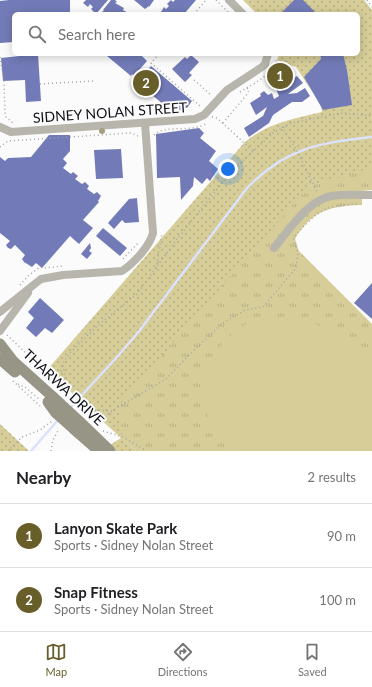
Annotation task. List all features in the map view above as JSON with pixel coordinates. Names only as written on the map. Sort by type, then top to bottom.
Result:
[{"type":"main road","name":"THARWA DRIVE","points":[[0,344],[46,402]]},
{"type":"main road","name":"THARWA DRIVE","points":[[0,359],[32,386],[46,402],[110,451]]},
{"type":"main road","name":"THARWA DRIVE","points":[[77,426],[99,451]]},
{"type":"street","points":[[229,0],[241,12]]},
{"type":"street","name":"SIDNEY NOLAN STREET","points":[[0,127],[11,132],[195,119],[210,116],[227,90],[262,67],[265,64],[267,56]]},
{"type":"street","points":[[0,312],[41,279],[50,276],[122,271],[129,267],[151,241],[150,135],[145,123]]},
{"type":"street","points":[[274,248],[310,205],[321,199],[332,196],[372,195]]},
{"type":"street","points":[[3,333],[13,313],[27,296],[34,284]]},
{"type":"path","points":[[196,12],[206,0]]},
{"type":"path","points":[[216,0],[228,12]]},
{"type":"path","points":[[367,0],[372,7]]},
{"type":"path","points":[[157,56],[151,63],[201,107],[198,110]]},
{"type":"path","points":[[0,57],[4,82],[6,117],[15,124]]},
{"type":"path","points":[[238,93],[269,74],[277,59]]},
{"type":"path","points":[[40,84],[93,80]]},
{"type":"path","points":[[194,80],[211,95]]},
{"type":"path","points":[[223,123],[248,93],[249,90],[247,88]]},
{"type":"path","points":[[210,116],[218,112]]},
{"type":"path","points":[[70,401],[63,370],[64,361],[97,326],[137,294],[174,243],[218,188],[235,168],[253,151],[282,127],[299,121],[344,113],[372,116]]},
{"type":"path","points":[[210,116],[223,123],[253,151]]},
{"type":"path","points":[[0,147],[8,141],[131,133],[137,136],[150,135],[159,130],[201,127],[209,122]]},
{"type":"path","points":[[282,127],[296,150],[321,199]]},
{"type":"path","points":[[150,135],[154,142]]},
{"type":"path","points":[[93,428],[112,411],[166,379],[223,323],[245,310],[263,307],[296,268],[298,253],[294,237],[314,215],[326,208],[341,204],[361,203]]},
{"type":"path","points":[[156,268],[162,235],[161,230]]},
{"type":"path","points":[[121,262],[139,242]]},
{"type":"path","points":[[18,288],[28,276],[40,266],[43,268],[68,266]]},
{"type":"path","points":[[3,333],[28,356],[32,365]]},
{"type":"path","points":[[40,380],[63,370]]},
{"type":"path","points":[[11,379],[16,384],[46,402]]},
{"type":"path","points":[[16,384],[26,387],[46,402]]},
{"type":"path","points":[[84,409],[112,411]]},
{"type":"path","points":[[8,451],[22,437],[40,430],[56,417]]},
{"type":"path","points":[[51,451],[53,440],[61,425]]},
{"type":"path","points":[[101,430],[123,437],[147,451]]},
{"type":"green space","points":[[243,0],[364,0],[372,10],[372,169],[309,186],[122,438],[136,451],[100,451],[121,438],[47,370],[244,143],[252,136],[271,126],[291,119],[322,112],[321,105],[296,67],[277,60],[278,56],[360,56],[360,12],[255,12]]},
{"type":"green space","points":[[281,66],[289,68],[290,66],[293,72],[290,74],[290,77],[275,87],[272,86],[267,78],[271,75],[272,71]]},
{"type":"green space","points":[[367,169],[372,169],[372,190],[362,191],[362,205],[332,209],[315,216],[301,229],[295,239],[299,251],[372,324],[372,451],[136,451],[122,438],[120,404],[309,186]]},
{"type":"green space","points":[[281,317],[307,322],[331,330],[352,343],[372,361],[372,451],[232,451],[218,434],[207,413],[204,399],[204,386],[207,372],[212,360],[219,348],[239,329],[254,321],[266,318]]},
{"type":"green space","points":[[0,424],[29,451],[0,451]]},
{"type":"building","points":[[70,0],[70,12],[12,12],[12,42],[0,43],[0,1]]},
{"type":"building","points":[[86,0],[108,0],[98,12],[94,12],[91,9],[93,7],[90,4],[88,7],[83,3]]},
{"type":"building","points":[[111,0],[115,0],[117,2],[115,3],[124,8],[123,10],[126,12],[102,12]]},
{"type":"building","points":[[134,0],[154,0],[149,7],[145,9]]},
{"type":"building","points":[[171,0],[173,2],[175,0],[196,0],[186,12],[161,12],[164,7],[166,9],[169,6],[167,4]]},
{"type":"building","points":[[294,0],[303,0],[315,12],[282,12]]},
{"type":"building","points":[[38,56],[41,101],[26,102],[25,80],[3,81],[1,58]]},
{"type":"building","points":[[107,56],[142,56],[147,61],[134,76],[132,74],[131,76]]},
{"type":"building","points":[[192,56],[199,62],[189,73],[192,75],[185,82],[172,69],[185,57],[187,59]]},
{"type":"building","points":[[320,56],[344,56],[352,105],[323,110],[304,77],[321,59]]},
{"type":"building","points":[[151,66],[192,101],[187,108],[183,108],[183,110],[170,110],[139,84],[140,82],[138,80]]},
{"type":"building","points":[[297,76],[303,83],[288,94],[297,93],[305,88],[310,96],[302,102],[292,102],[273,115],[269,123],[249,137],[244,128],[263,116],[267,107],[256,115],[250,103],[261,96],[260,94],[264,91],[268,95],[272,93],[274,99],[279,96],[276,89]]},
{"type":"building","points":[[199,128],[204,133],[200,138],[216,151],[209,161],[218,169],[210,181],[207,178],[202,184],[194,177],[193,186],[181,200],[180,177],[157,178],[156,134]]},
{"type":"building","points":[[49,135],[70,135],[70,151],[63,159],[67,163],[63,168],[71,174],[73,172],[78,176],[75,179],[82,184],[85,182],[89,186],[87,189],[94,194],[97,192],[101,196],[98,201],[99,202],[83,220],[93,228],[79,244],[70,236],[42,268],[36,263],[32,267],[24,262],[22,259],[25,255],[15,245],[11,249],[8,248],[6,245],[10,241],[0,233],[0,157],[5,161],[8,158],[31,157]]},
{"type":"building","points":[[121,149],[123,178],[96,179],[94,150]]},
{"type":"building","points":[[137,198],[139,222],[125,223],[122,220],[114,229],[108,223],[129,199]]},
{"type":"building","points":[[103,228],[127,248],[120,256],[96,236]]},
{"type":"building","points":[[90,243],[91,248],[89,251],[92,253],[87,259],[81,254]]},
{"type":"building","points":[[372,283],[372,319],[354,303]]},
{"type":"building","points":[[40,298],[64,320],[52,333],[45,328],[36,337],[26,328],[34,318],[28,312]]},
{"type":"waterway","points":[[70,408],[140,330],[247,188],[261,175],[275,164],[304,150],[319,145],[372,137]]},
{"type":"waterway","points":[[31,451],[58,420]]},
{"type":"place","name":"Lanyon Skate Park","points":[[280,76]]},
{"type":"place","name":"Snap Fitness","points":[[146,83]]}]
